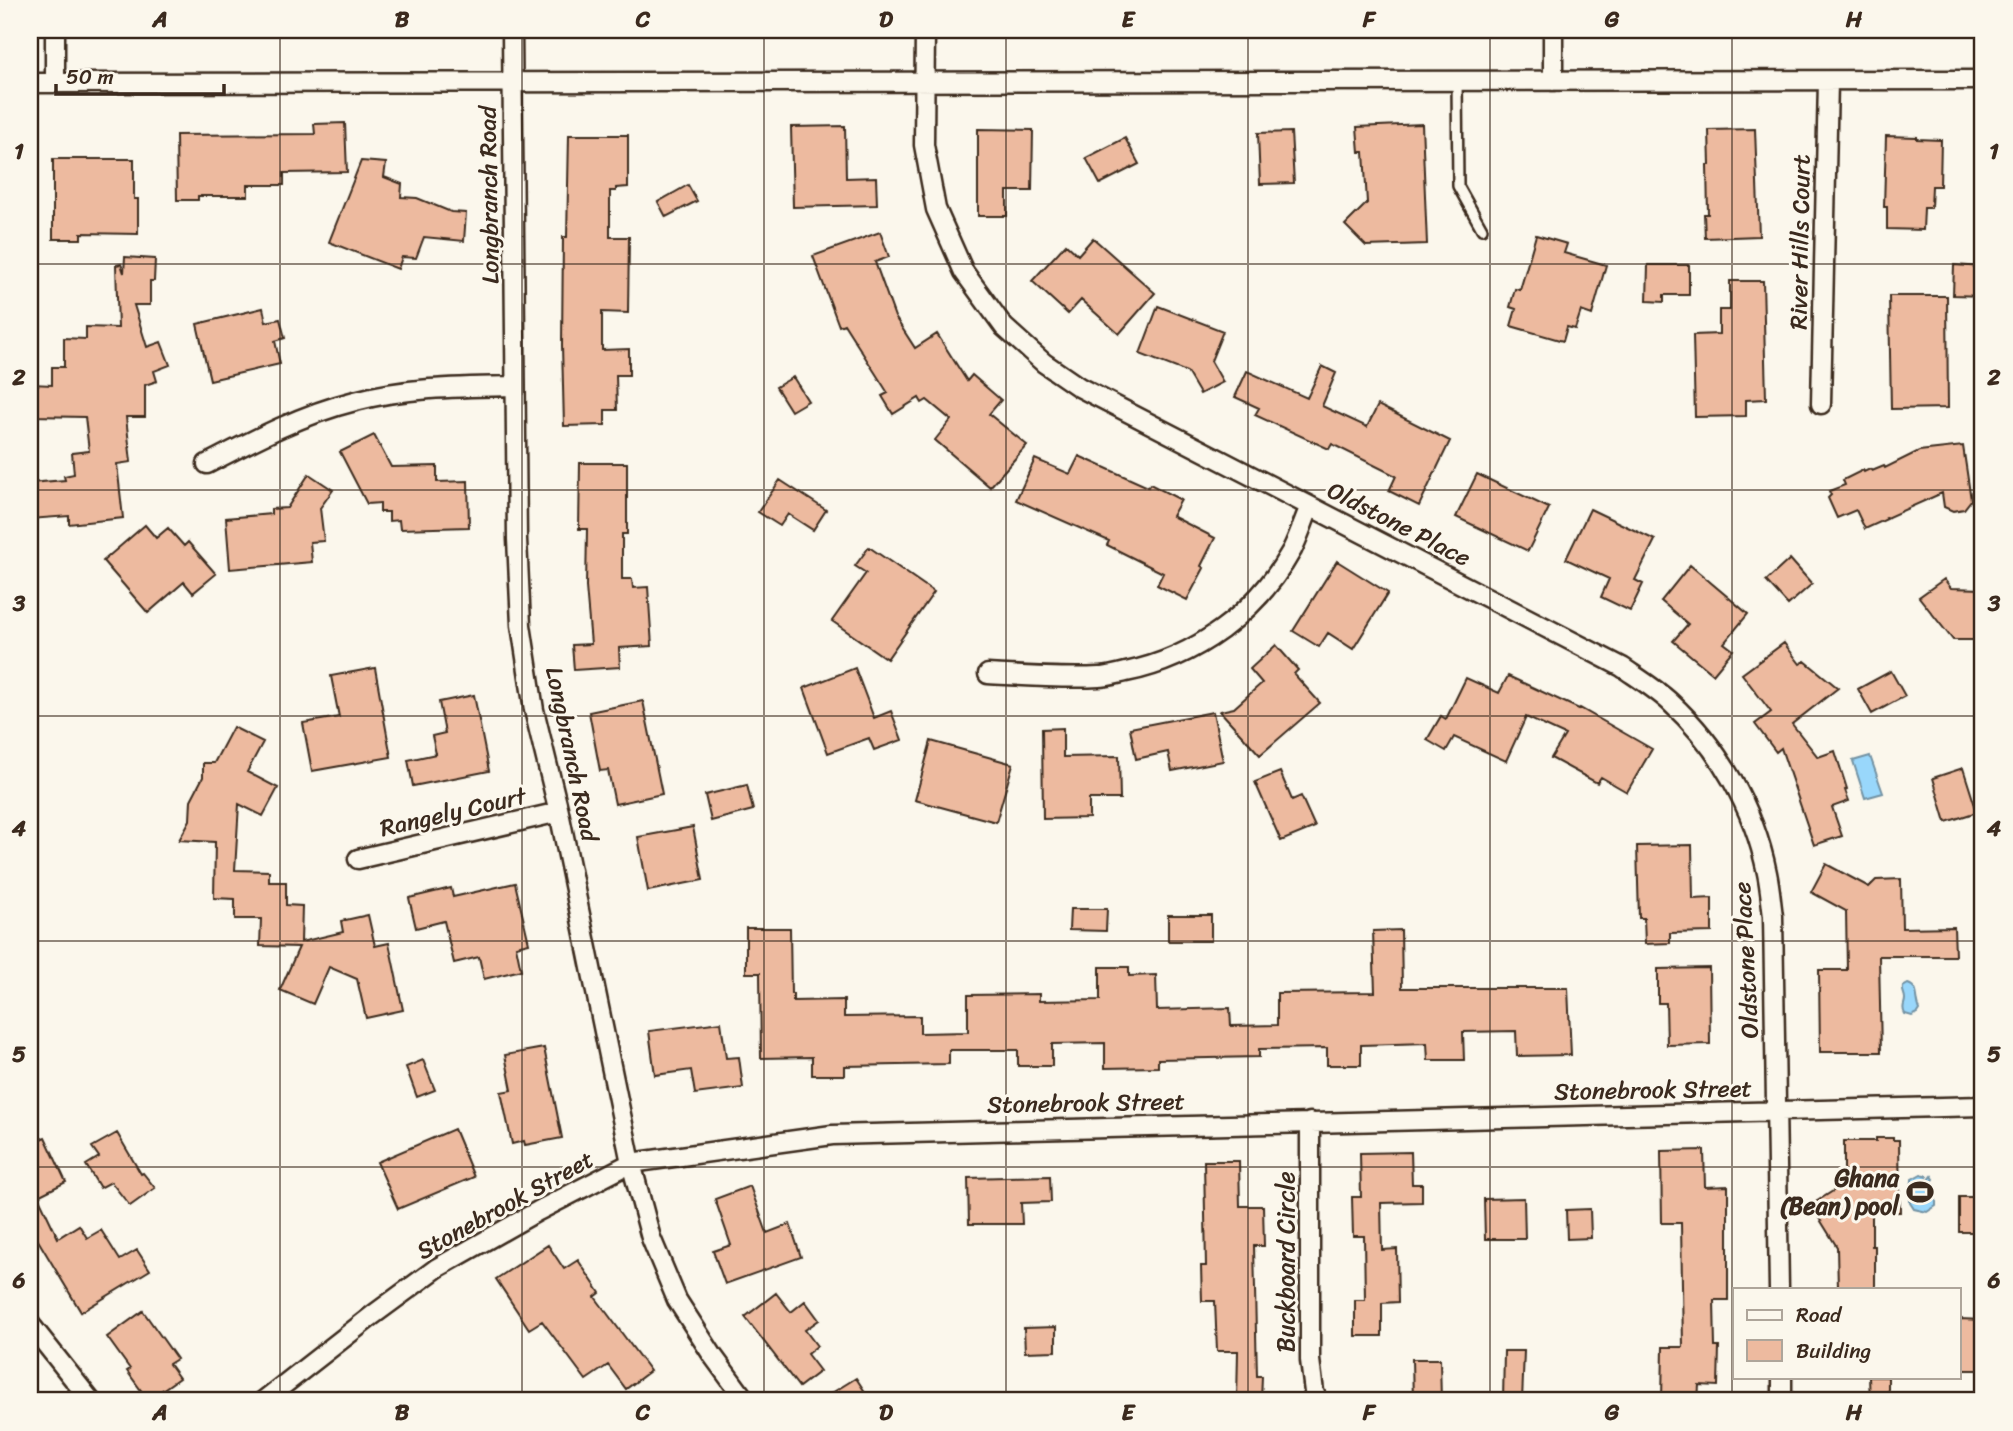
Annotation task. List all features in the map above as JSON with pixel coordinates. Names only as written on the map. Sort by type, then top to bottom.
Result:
[{"type":"street","points":[[55,30],[55,83]]},
{"type":"street","name":"Longbranch Road","points":[[512,30],[517,539],[521,625],[534,710],[559,812],[631,1163],[651,1238],[677,1300],[746,1401]]},
{"type":"street","name":"Oldstone Place","points":[[925,30],[924,145],[936,209],[964,272],[1004,327],[1044,363],[1079,387],[1622,667],[1669,701],[1710,745],[1746,806],[1759,839],[1768,876],[1773,916],[1779,1288]]},
{"type":"street","points":[[1553,30],[1553,81]]},
{"type":"street","points":[[30,83],[1983,80]]},
{"type":"street","name":"River Hills Court","points":[[1821,404],[1828,81]]},
{"type":"street","points":[[207,464],[276,428],[356,401],[439,387],[515,386]]},
{"type":"street","points":[[988,674],[1102,677],[1149,667],[1192,649],[1232,623],[1266,589],[1292,550],[1310,506]]},
{"type":"street","name":"Rangely Court","points":[[358,859],[559,812]]},
{"type":"street","name":"Stonebrook Street","points":[[263,1401],[437,1268],[631,1163],[832,1135],[1983,1106]]},
{"type":"street","name":"Buckboard Circle","points":[[1310,1122],[1310,1360],[1314,1392],[1318,1401]]},
{"type":"street","points":[[30,1324],[91,1401]]},
{"type":"street","points":[[1782,1378],[1782,1401]]},
{"type":"lane","points":[[1457,81],[1458,186],[1482,229]]},
{"type":"water","points":[[1870,756],[1883,793],[1865,798],[1853,761]]},
{"type":"water","points":[[1908,984],[1916,991],[1920,1010],[1912,1016],[1905,1014],[1903,1010],[1903,987]]},
{"type":"water","name":"Ghana (Bean) pool","points":[[1921,1174],[1927,1176],[1926,1181],[1932,1176],[1934,1179],[1930,1184],[1932,1186],[1929,1194],[1936,1200],[1936,1206],[1927,1212],[1914,1209],[1910,1203],[1912,1179]]},
{"type":"building","points":[[345,123],[347,172],[284,173],[284,185],[248,185],[248,196],[198,196],[198,200],[177,200],[176,135],[315,134],[314,124]]},
{"type":"building","points":[[1422,124],[1427,244],[1366,246],[1345,225],[1367,203],[1364,152],[1359,152],[1357,127]]},
{"type":"building","points":[[845,126],[846,178],[876,177],[877,205],[793,207],[791,127]]},
{"type":"building","points":[[978,129],[1033,130],[1032,191],[1007,191],[1007,216],[978,216]]},
{"type":"building","points":[[1755,129],[1759,236],[1705,238],[1704,214],[1708,214],[1707,165],[1710,165],[1709,130]]},
{"type":"building","points":[[1291,132],[1294,183],[1260,184],[1258,133]]},
{"type":"building","points":[[569,135],[628,135],[628,187],[610,191],[610,237],[629,237],[628,313],[602,312],[602,350],[629,349],[629,375],[616,375],[617,410],[605,410],[605,425],[564,426],[563,237],[567,237]]},
{"type":"building","points":[[1886,136],[1941,140],[1940,186],[1932,186],[1931,208],[1924,208],[1923,230],[1887,229],[1887,207],[1884,207]]},
{"type":"building","points":[[1125,138],[1139,164],[1100,184],[1086,158]]},
{"type":"building","points":[[53,159],[134,159],[134,199],[138,199],[138,234],[81,233],[81,239],[53,239]]},
{"type":"building","points":[[361,161],[386,163],[384,177],[402,184],[401,197],[417,198],[451,212],[466,213],[464,241],[424,237],[416,258],[402,257],[398,269],[329,242]]},
{"type":"building","points":[[688,185],[697,201],[666,217],[658,202]]},
{"type":"building","points":[[880,232],[889,257],[875,262],[895,317],[915,348],[937,334],[967,381],[972,375],[1001,400],[989,414],[1027,445],[990,487],[935,440],[951,420],[927,400],[922,403],[919,398],[893,414],[882,396],[888,393],[844,324],[839,326],[813,256]]},
{"type":"building","points":[[1536,235],[1567,244],[1564,253],[1606,265],[1592,315],[1581,311],[1575,329],[1567,327],[1563,341],[1511,326],[1516,309],[1510,307],[1515,289],[1520,290]]},
{"type":"building","points":[[1093,238],[1155,293],[1119,334],[1081,300],[1068,314],[1032,281],[1066,244],[1078,255]]},
{"type":"building","points":[[125,257],[155,259],[154,281],[150,281],[150,305],[134,305],[147,347],[161,342],[170,365],[154,371],[157,381],[145,385],[145,417],[126,417],[131,462],[117,464],[123,518],[69,524],[69,516],[30,519],[30,483],[65,480],[64,476],[74,474],[72,453],[89,451],[85,417],[32,416],[32,384],[52,385],[52,367],[64,367],[64,338],[86,339],[86,327],[118,328],[116,265],[121,264],[124,273]]},
{"type":"building","points":[[1648,265],[1689,265],[1689,295],[1664,295],[1664,302],[1647,301]]},
{"type":"building","points":[[1954,265],[1983,267],[1983,296],[1953,295]]},
{"type":"building","points":[[1730,281],[1763,281],[1766,399],[1746,400],[1746,416],[1695,417],[1693,335],[1719,334],[1719,310],[1730,310]]},
{"type":"building","points":[[1889,296],[1947,296],[1948,408],[1891,409]]},
{"type":"building","points":[[1158,306],[1223,331],[1211,361],[1223,382],[1200,394],[1187,372],[1140,354]]},
{"type":"building","points":[[263,308],[266,322],[280,319],[285,338],[275,341],[280,364],[210,380],[197,324]]},
{"type":"building","points":[[1322,366],[1336,373],[1322,406],[1367,427],[1378,405],[1450,441],[1419,506],[1389,491],[1396,476],[1332,444],[1329,449],[1255,415],[1259,408],[1235,397],[1247,371],[1307,398]]},
{"type":"building","points":[[793,377],[808,401],[791,411],[776,387]]},
{"type":"building","points":[[374,435],[391,467],[437,466],[437,482],[468,481],[469,527],[400,529],[399,520],[389,521],[389,512],[380,512],[380,503],[367,504],[340,452]]},
{"type":"building","points":[[1963,446],[1971,500],[1964,509],[1953,511],[1944,507],[1942,493],[1865,529],[1856,510],[1837,518],[1828,498],[1831,495],[1829,491],[1845,485],[1843,480],[1863,470],[1885,468],[1919,451]]},
{"type":"building","points":[[1079,456],[1148,487],[1150,484],[1181,500],[1172,516],[1215,538],[1201,566],[1204,568],[1187,600],[1157,585],[1163,573],[1107,545],[1109,541],[1016,500],[1035,459],[1070,474]]},
{"type":"building","points":[[580,463],[627,463],[627,534],[622,534],[622,579],[632,579],[633,588],[648,587],[652,646],[619,648],[620,667],[574,670],[572,645],[591,644],[586,587],[587,529],[579,529]]},
{"type":"building","points":[[309,474],[333,490],[320,508],[324,541],[310,542],[312,562],[230,569],[226,518],[271,514],[271,509],[287,508]]},
{"type":"building","points":[[1477,474],[1549,508],[1528,551],[1456,517]]},
{"type":"building","points":[[780,480],[826,510],[813,530],[788,514],[780,526],[758,512]]},
{"type":"building","points":[[1590,509],[1655,540],[1635,580],[1643,584],[1630,611],[1601,597],[1609,579],[1566,559]]},
{"type":"building","points":[[145,525],[156,538],[168,528],[184,546],[188,542],[216,574],[193,593],[184,582],[148,613],[103,561]]},
{"type":"building","points":[[869,547],[934,592],[887,659],[832,621],[866,573],[855,566]]},
{"type":"building","points":[[1790,559],[1812,584],[1788,605],[1766,581]]},
{"type":"building","points":[[1337,561],[1388,593],[1353,649],[1328,633],[1319,647],[1293,631]]},
{"type":"building","points":[[1690,565],[1748,614],[1724,643],[1733,650],[1713,674],[1673,641],[1688,624],[1661,601]]},
{"type":"building","points":[[1944,579],[1951,588],[1983,589],[1983,640],[1953,640],[1919,597]]},
{"type":"building","points":[[1784,643],[1800,664],[1805,661],[1838,688],[1792,724],[1818,757],[1835,751],[1847,789],[1845,790],[1849,801],[1832,807],[1842,836],[1814,845],[1781,748],[1776,752],[1755,724],[1771,712],[1742,674]]},
{"type":"building","points":[[1276,645],[1298,670],[1294,674],[1320,703],[1260,755],[1220,711],[1234,708],[1262,683],[1250,669]]},
{"type":"building","points":[[375,668],[391,757],[312,771],[303,723],[339,717],[331,676]]},
{"type":"building","points":[[855,668],[874,718],[891,711],[902,740],[874,750],[869,738],[828,753],[804,688]]},
{"type":"building","points":[[1891,671],[1905,696],[1872,714],[1858,689]]},
{"type":"building","points":[[1508,676],[1580,708],[1652,749],[1627,792],[1601,777],[1597,783],[1551,758],[1565,735],[1526,717],[1506,761],[1454,737],[1446,751],[1427,740],[1441,716],[1446,719],[1466,678],[1499,693]]},
{"type":"building","points":[[474,695],[489,771],[413,786],[408,760],[436,754],[432,736],[445,733],[439,702]]},
{"type":"building","points":[[643,701],[662,794],[615,804],[608,770],[600,771],[589,712]]},
{"type":"building","points":[[1213,712],[1223,761],[1172,771],[1168,752],[1136,759],[1130,728]]},
{"type":"building","points":[[233,727],[263,742],[247,772],[278,788],[263,816],[239,804],[235,870],[269,871],[269,882],[286,882],[286,905],[302,906],[301,942],[343,932],[341,921],[368,915],[375,946],[389,943],[403,1010],[366,1018],[357,979],[329,967],[313,1004],[280,990],[299,947],[260,946],[261,919],[235,919],[235,899],[214,898],[215,842],[179,840],[190,820],[191,800],[203,777],[203,763],[214,763]]},
{"type":"building","points":[[1063,728],[1063,757],[1119,756],[1120,799],[1089,799],[1089,818],[1043,819],[1042,729]]},
{"type":"building","points":[[931,741],[1013,764],[996,822],[915,800]]},
{"type":"building","points":[[1963,768],[1977,812],[1946,822],[1933,778]]},
{"type":"building","points":[[1280,772],[1292,800],[1301,796],[1315,827],[1281,841],[1255,782]]},
{"type":"building","points":[[747,785],[753,810],[711,821],[705,795]]},
{"type":"building","points":[[693,827],[703,880],[648,891],[638,837]]},
{"type":"building","points":[[1692,845],[1693,899],[1712,898],[1712,932],[1670,933],[1670,943],[1645,944],[1644,918],[1639,918],[1637,846]]},
{"type":"building","points":[[1826,864],[1869,887],[1876,880],[1901,879],[1902,928],[1954,927],[1955,956],[1879,956],[1881,1052],[1820,1052],[1819,970],[1847,970],[1846,911],[1811,892]]},
{"type":"building","points":[[515,883],[529,943],[516,946],[521,970],[484,979],[479,957],[454,963],[444,921],[416,928],[409,898],[451,888],[453,897]]},
{"type":"building","points":[[1070,909],[1107,909],[1106,931],[1069,930]]},
{"type":"building","points":[[1168,915],[1211,915],[1211,941],[1168,941]]},
{"type":"building","points":[[746,928],[790,928],[793,1001],[844,1000],[844,1017],[920,1016],[920,1033],[968,1032],[968,995],[1039,994],[1039,1001],[1100,1000],[1100,967],[1129,967],[1129,976],[1156,975],[1157,1010],[1230,1008],[1231,1026],[1277,1025],[1277,993],[1375,992],[1373,931],[1401,930],[1402,988],[1568,988],[1571,1055],[1517,1056],[1516,1031],[1463,1032],[1464,1060],[1428,1060],[1427,1043],[1361,1045],[1361,1065],[1327,1065],[1327,1048],[1259,1049],[1259,1057],[1158,1059],[1158,1067],[1105,1068],[1105,1043],[1052,1044],[1052,1066],[1018,1066],[1018,1050],[949,1050],[949,1064],[845,1066],[845,1075],[812,1075],[812,1057],[761,1058],[760,973],[746,973]]},
{"type":"building","points":[[1709,968],[1710,1044],[1667,1045],[1666,1003],[1658,1003],[1658,969]]},
{"type":"building","points":[[721,1022],[726,1058],[739,1057],[743,1088],[695,1094],[691,1070],[655,1075],[649,1031]]},
{"type":"building","points":[[544,1048],[562,1138],[525,1145],[524,1141],[512,1144],[501,1092],[512,1090],[505,1055]]},
{"type":"building","points":[[423,1060],[435,1090],[417,1097],[406,1067]]},
{"type":"building","points":[[454,1129],[474,1177],[398,1209],[377,1162]]},
{"type":"building","points":[[117,1133],[141,1174],[143,1173],[155,1188],[130,1206],[111,1182],[100,1188],[86,1165],[99,1157],[92,1147]]},
{"type":"building","points":[[45,1137],[66,1182],[38,1196],[58,1238],[79,1225],[87,1238],[101,1230],[120,1260],[137,1250],[150,1270],[81,1312],[30,1227],[30,1144]]},
{"type":"building","points":[[1876,1138],[1899,1140],[1900,1212],[1872,1212],[1875,1288],[1838,1288],[1837,1247],[1811,1205],[1844,1184],[1844,1141],[1876,1141]]},
{"type":"building","points":[[1704,1150],[1705,1187],[1728,1186],[1728,1300],[1714,1300],[1715,1347],[1719,1347],[1718,1386],[1699,1385],[1698,1401],[1662,1401],[1663,1347],[1683,1347],[1681,1223],[1662,1223],[1661,1151]]},
{"type":"building","points":[[1411,1152],[1412,1184],[1422,1184],[1422,1202],[1381,1203],[1382,1250],[1397,1249],[1398,1302],[1382,1303],[1382,1336],[1355,1336],[1355,1300],[1365,1300],[1364,1236],[1353,1236],[1352,1197],[1361,1197],[1360,1153]]},
{"type":"building","points":[[1204,1161],[1239,1161],[1240,1206],[1263,1206],[1264,1246],[1254,1246],[1257,1376],[1262,1376],[1261,1401],[1237,1401],[1238,1351],[1217,1351],[1215,1301],[1202,1301],[1201,1266],[1206,1266]]},
{"type":"building","points":[[1050,1176],[1051,1202],[1021,1203],[1022,1224],[969,1224],[968,1178]]},
{"type":"building","points":[[750,1186],[767,1233],[790,1224],[801,1257],[725,1284],[713,1251],[731,1245],[715,1199]]},
{"type":"building","points":[[1959,1197],[1983,1197],[1983,1232],[1959,1232]]},
{"type":"building","points":[[1524,1198],[1525,1239],[1485,1239],[1484,1199]]},
{"type":"building","points":[[1590,1209],[1591,1238],[1567,1239],[1566,1210]]},
{"type":"building","points":[[548,1245],[564,1269],[578,1260],[600,1293],[595,1297],[650,1371],[626,1389],[608,1365],[586,1380],[542,1321],[529,1329],[496,1279]]},
{"type":"building","points":[[776,1293],[791,1312],[805,1301],[819,1320],[805,1330],[817,1346],[807,1354],[820,1371],[799,1387],[745,1317]]},
{"type":"building","points":[[143,1311],[177,1359],[169,1364],[179,1378],[148,1400],[107,1337]]},
{"type":"building","points":[[1960,1319],[1983,1320],[1983,1370],[1960,1370]]},
{"type":"building","points":[[1056,1327],[1056,1351],[1025,1352],[1024,1328]]},
{"type":"building","points":[[1504,1351],[1524,1351],[1522,1401],[1503,1401]]},
{"type":"building","points":[[1412,1359],[1440,1359],[1441,1401],[1413,1401]]},
{"type":"building","points":[[856,1378],[871,1401],[819,1401]]},
{"type":"building","points":[[1869,1378],[1888,1378],[1888,1401],[1870,1401]]},
{"type":"place","name":"Ghana (Bean) pool","points":[[1920,1192]]}]
